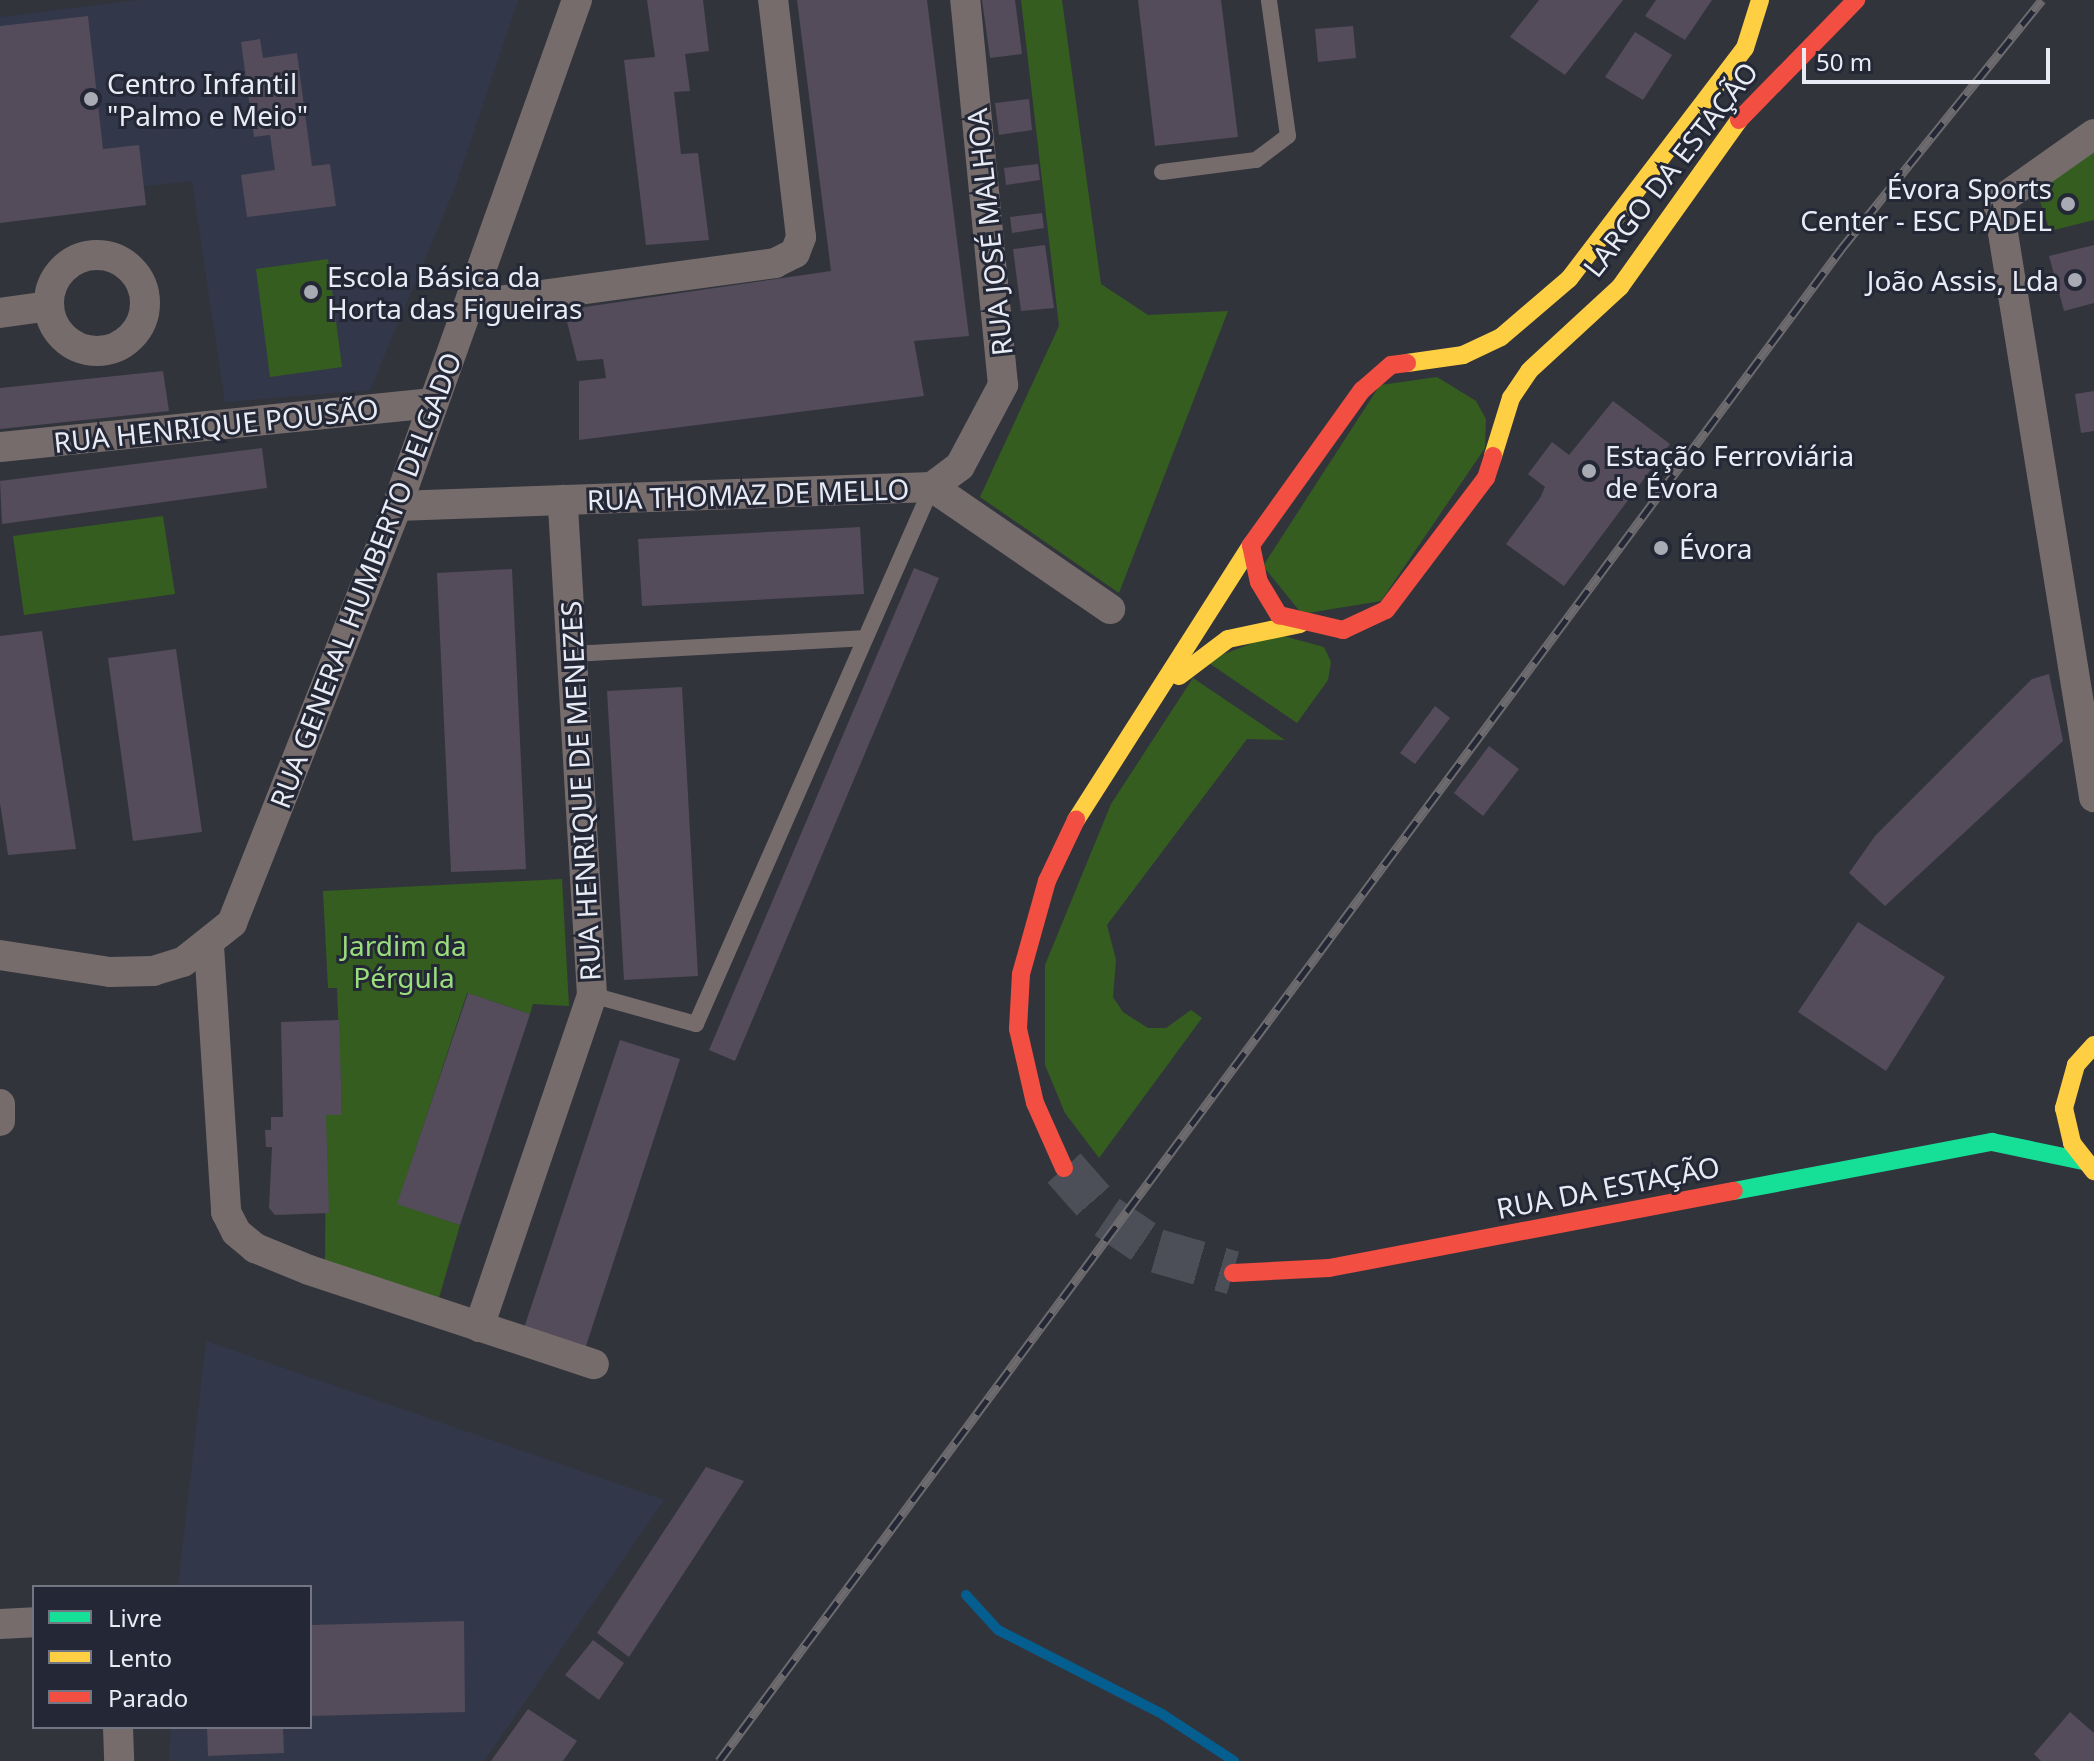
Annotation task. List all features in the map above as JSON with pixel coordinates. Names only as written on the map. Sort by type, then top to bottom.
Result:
[{"type":"street","name":"RUA GENERAL HUMBERTO DELGADO","points":[[0,955],[110,972],[153,971],[209,946],[232,923],[397,506],[577,0]]},
{"type":"street","points":[[469,305],[775,263],[795,253],[801,237],[773,0]]},
{"type":"street","name":"RUA JOSÉ MALHOA","points":[[932,487],[960,466],[1003,385],[965,0]]},
{"type":"street","name":"LARGO DA ESTAÇÃO","points":[[1760,0],[1745,48],[1569,279],[1501,337],[1463,355],[1415,362],[1375,373],[1251,545],[1271,607],[1300,624],[1343,630],[1386,610],[1493,459],[1511,398],[1529,371],[1620,287],[1750,105],[1856,0]]},
{"type":"street","points":[[2094,134],[1998,202],[2094,797]]},
{"type":"street","points":[[0,313],[49,306]]},
{"type":"street","points":[[1415,362],[1465,378]]},
{"type":"street","points":[[1487,398],[1496,414],[1493,459]]},
{"type":"street","name":"RUA HENRIQUE POUSÃO","points":[[0,447],[433,403]]},
{"type":"street","name":"RUA THOMAZ DE MELLO","points":[[397,506],[932,487],[1110,609]]},
{"type":"street","name":"RUA HENRIQUE DE MENEZES","points":[[479,1327],[592,995],[563,500]]},
{"type":"street","points":[[1064,1168],[1025,1069],[1021,974],[1047,881],[1089,792],[1151,703],[1251,545]]},
{"type":"street","points":[[1151,703],[1228,639],[1300,624]]},
{"type":"street","points":[[209,946],[226,1212],[236,1232],[255,1248],[309,1270],[594,1364]]},
{"type":"street","points":[[2044,1110],[2068,1083],[2094,1045]]},
{"type":"street","points":[[2068,1083],[2066,1125],[2088,1166]]},
{"type":"street","points":[[0,1104],[0,1121]]},
{"type":"street","name":"RUA DA ESTAÇÃO","points":[[1233,1273],[1329,1268],[1992,1142],[2024,1125]]},
{"type":"street","name":"RUA DA ESTAÇÃO","points":[[1992,1142],[2088,1166]]},
{"type":"street","points":[[0,1624],[32,1622]]},
{"type":"street","points":[[118,1729],[119,1761]]},
{"type":"lane","points":[[1162,172],[1256,160],[1288,136],[1269,0]]},
{"type":"lane","points":[[592,995],[696,1024],[863,638],[932,487]]},
{"type":"lane","points":[[572,654],[863,638]]},
{"type":"shaded area","name":"Escola Básica da Horta das Figueiras","points":[[140,0],[518,0],[456,185],[370,390],[225,402],[192,181],[144,186],[146,205],[0,223],[0,17]]},
{"type":"shaded area","points":[[206,1341],[664,1500],[484,1761],[169,1761],[171,1729],[312,1729],[312,1585],[178,1585]]},
{"type":"green space","points":[[1021,0],[1062,0],[1101,284],[1148,315],[1228,311],[1119,593],[980,497],[1059,326]]},
{"type":"green space","name":"Évora Sports Center - ESC PADEL","points":[[2094,152],[2094,220],[2050,231],[2036,189]]},
{"type":"green space","points":[[328,259],[342,367],[270,377],[256,269]]},
{"type":"green space","points":[[1437,377],[1476,401],[1486,419],[1485,448],[1381,601],[1302,614],[1263,566],[1380,385]]},
{"type":"green space","points":[[163,516],[175,594],[24,615],[13,536]]},
{"type":"green space","points":[[1276,634],[1324,647],[1331,662],[1328,680],[1297,723],[1206,661]]},
{"type":"green space","points":[[1193,678],[1285,740],[1247,739],[1107,925],[1116,960],[1113,997],[1123,1012],[1148,1028],[1166,1028],[1191,1010],[1202,1018],[1099,1158],[1065,1113],[1045,1065],[1045,965],[1111,804]]},
{"type":"green space","name":"Jardim da Pérgula","points":[[562,879],[569,1006],[533,1004],[530,1014],[467,993],[398,1203],[460,1225],[439,1298],[325,1260],[326,1115],[342,1114],[337,988],[328,988],[323,891]]},
{"type":"building","points":[[647,0],[703,0],[709,51],[685,54],[690,91],[674,92],[681,154],[698,153],[709,240],[646,245],[624,60],[655,57]]},
{"type":"building","points":[[797,0],[927,0],[969,336],[914,341],[924,396],[579,440],[579,381],[606,378],[603,359],[577,361],[564,310],[831,271]]},
{"type":"building","points":[[982,0],[1015,0],[1022,54],[990,58]]},
{"type":"building","points":[[1138,0],[1221,0],[1238,137],[1155,146]]},
{"type":"building","points":[[1539,0],[1623,0],[1565,75],[1510,37]]},
{"type":"building","points":[[1656,0],[1712,0],[1685,40],[1645,16]]},
{"type":"building","points":[[88,16],[103,149],[139,145],[146,205],[0,223],[0,26]]},
{"type":"building","points":[[1353,26],[1356,58],[1318,62],[1315,29]]},
{"type":"building","points":[[1635,32],[1672,55],[1643,100],[1605,77]]},
{"type":"building","points":[[260,39],[263,58],[297,53],[312,166],[330,164],[336,206],[247,217],[241,175],[275,170],[270,135],[254,137],[241,42]]},
{"type":"building","points":[[1029,99],[1032,130],[999,135],[995,103]]},
{"type":"building","points":[[1038,164],[1040,180],[1006,185],[1004,168]]},
{"type":"building","points":[[1042,213],[1044,228],[1012,233],[1010,217]]},
{"type":"building","points":[[1045,245],[1054,308],[1021,311],[1013,249]]},
{"type":"building","name":"João Assis, Lda","points":[[2094,245],[2094,303],[2064,311],[2049,256]]},
{"type":"building","points":[[163,371],[169,411],[0,429],[0,388]]},
{"type":"building","points":[[2094,391],[2094,431],[2081,433],[2075,394]]},
{"type":"building","name":"Estação Ferroviária de Évora","points":[[1613,401],[1670,444],[1564,586],[1506,544],[1545,487],[1528,474],[1552,442],[1569,455]]},
{"type":"building","points":[[262,448],[267,488],[2,524],[0,481]]},
{"type":"building","points":[[860,527],[864,594],[642,606],[638,539]]},
{"type":"building","points":[[914,568],[939,578],[735,1061],[709,1050]]},
{"type":"building","points":[[512,569],[526,869],[451,872],[437,573]]},
{"type":"building","points":[[42,631],[76,849],[8,855],[0,803],[0,636]]},
{"type":"building","points":[[176,649],[202,832],[133,841],[108,658]]},
{"type":"building","points":[[2049,674],[2063,741],[1885,906],[1849,873],[1875,836],[2032,679]]},
{"type":"building","points":[[682,687],[698,976],[624,980],[607,691]]},
{"type":"building","points":[[1435,706],[1450,718],[1415,764],[1400,753]]},
{"type":"building","points":[[1489,746],[1519,769],[1483,816],[1454,793]]},
{"type":"building","points":[[1858,922],[1945,977],[1886,1071],[1798,1012]]},
{"type":"building","points":[[468,993],[530,1014],[460,1225],[397,1204]]},
{"type":"building","points":[[339,1020],[342,1115],[326,1115],[329,1213],[275,1215],[269,1208],[272,1147],[266,1147],[265,1130],[271,1130],[271,1117],[283,1117],[281,1022]]},
{"type":"building","points":[[620,1040],[680,1059],[585,1349],[524,1328]]},
{"type":"building","points":[[706,1467],[744,1481],[629,1657],[597,1633]]},
{"type":"building","points":[[464,1621],[465,1712],[312,1716],[312,1625]]},
{"type":"building","points":[[593,1640],[624,1663],[599,1700],[565,1675]]},
{"type":"building","points":[[528,1709],[577,1741],[563,1761],[491,1761]]},
{"type":"building","points":[[2070,1712],[2094,1733],[2094,1761],[2041,1761],[2034,1754]]},
{"type":"building","points":[[207,1729],[283,1729],[284,1753],[208,1756]]},
{"type":"waterway","points":[[966,1595],[998,1630],[1162,1714],[1234,1761]]},
{"type":"tunnel","points":[[1064,1168],[1107,1217],[1157,1251],[1233,1273]]},
{"type":"railway","points":[[719,1761],[1841,249],[2042,0]]},
{"type":"traffic: fast","points":[[1734,1191],[1992,1142],[2083,1161]]},
{"type":"traffic: slow","points":[[1407,363],[1463,355],[1501,337],[1569,279],[1745,48],[1760,0]]},
{"type":"traffic: slow","points":[[1493,456],[1511,398],[1529,371],[1620,287],[1739,120]]},
{"type":"traffic: slow","points":[[1076,820],[1251,545]]},
{"type":"traffic: slow","points":[[1179,676],[1228,639],[1300,624]]},
{"type":"traffic: slow","points":[[2094,1045],[2076,1065],[2064,1108],[2072,1143],[2094,1171]]},
{"type":"traffic: jam","points":[[1739,120],[1856,0]]},
{"type":"traffic: jam","points":[[1407,363],[1391,365],[1362,390],[1251,545],[1259,582],[1279,615],[1343,630],[1386,610],[1486,478],[1493,456]]},
{"type":"traffic: jam","points":[[1064,1168],[1035,1103],[1018,1029],[1021,974],[1047,881],[1076,820]]},
{"type":"traffic: jam","points":[[1233,1273],[1329,1268],[1734,1191]]},
{"type":"place","name":"Centro Infantil \"Palmo e Meio\"","points":[[91,99]]},
{"type":"place","name":"Évora Sports Center - ESC PADEL","points":[[2068,204]]},
{"type":"place","name":"João Assis, Lda","points":[[2075,280]]},
{"type":"place","name":"Escola Básica da Horta das Figueiras","points":[[311,292]]},
{"type":"place","name":"Estação Ferroviária de Évora","points":[[1589,471]]},
{"type":"place","name":"Évora","points":[[1661,548]]}]
